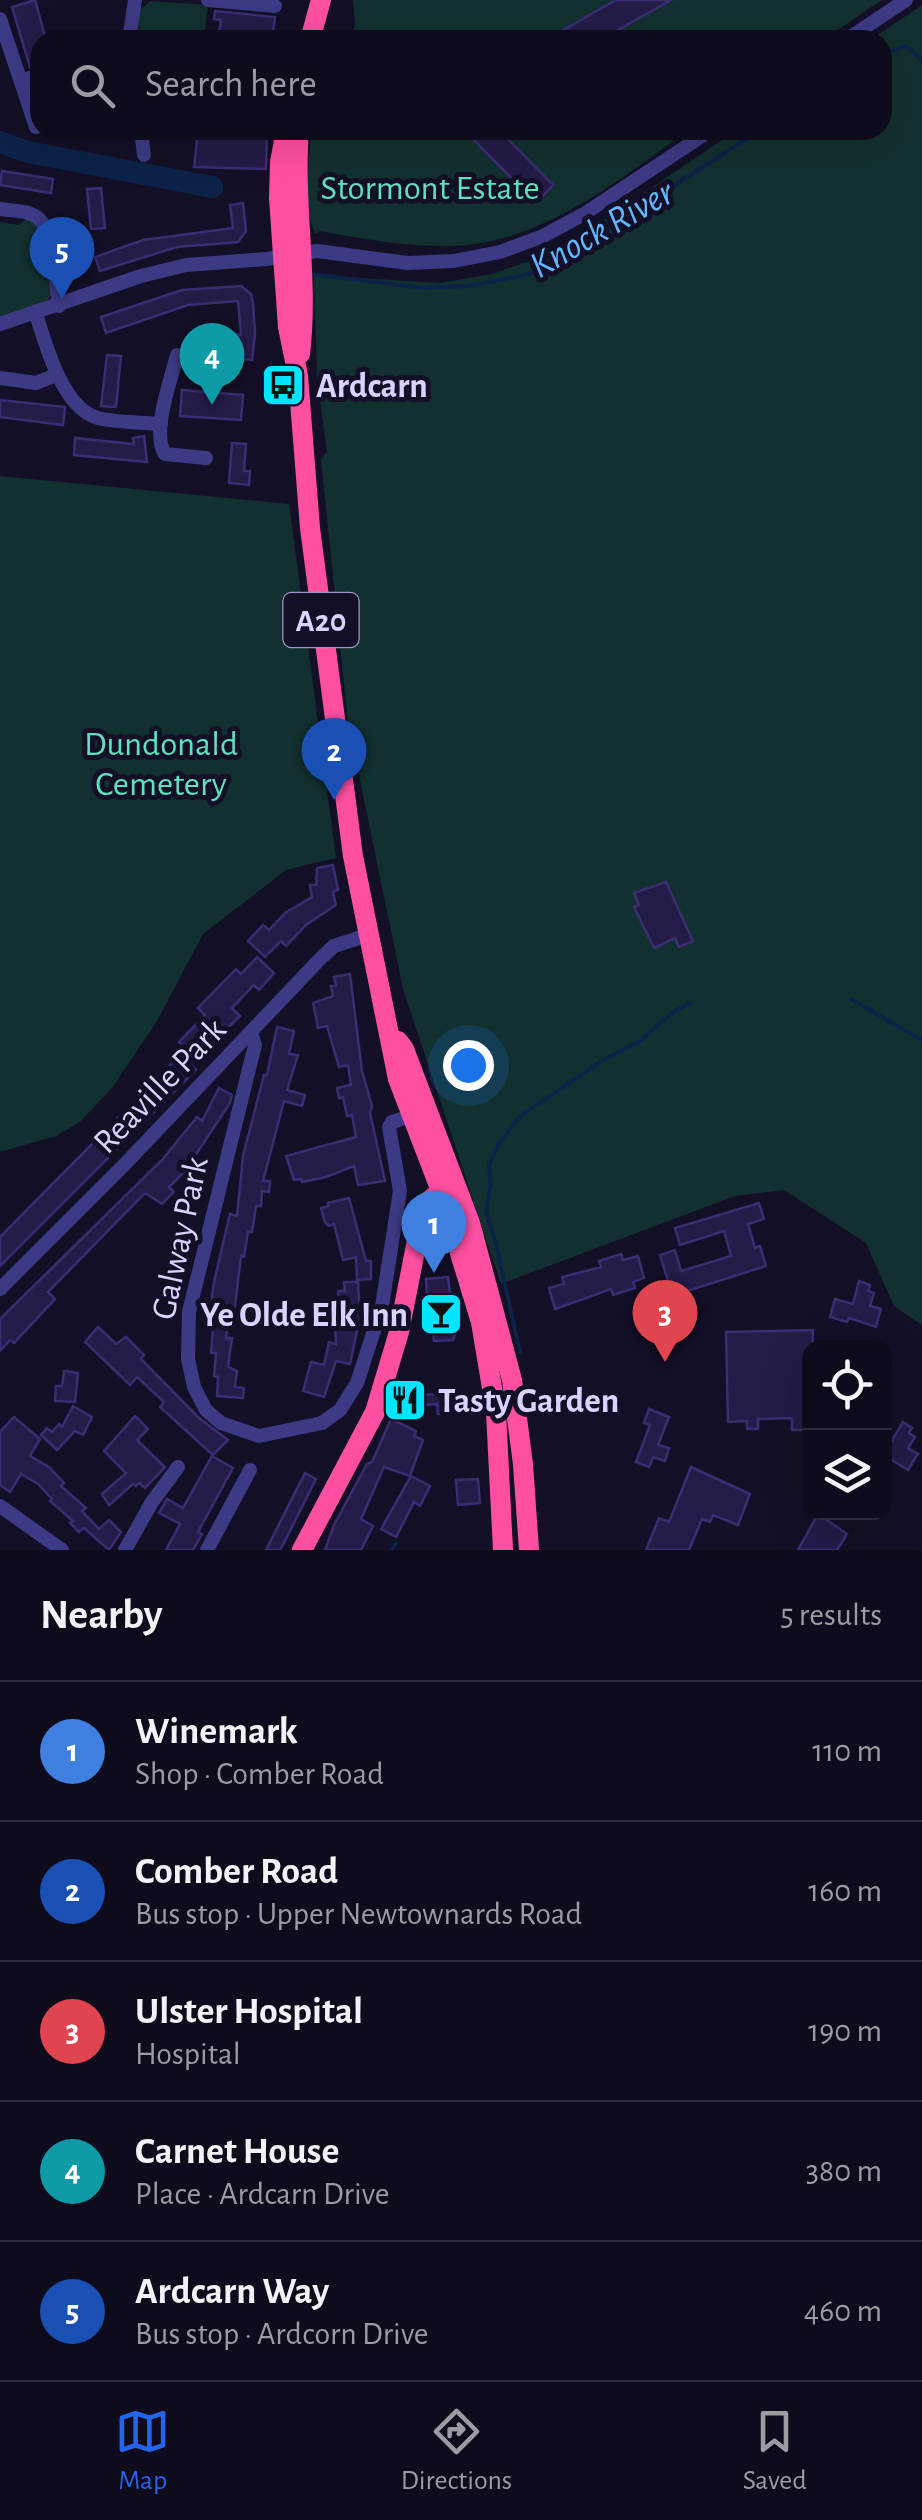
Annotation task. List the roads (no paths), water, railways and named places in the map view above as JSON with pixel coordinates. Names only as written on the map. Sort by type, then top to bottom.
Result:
[{"type":"highway","points":[[313,30],[322,0]]},
{"type":"highway","name":"A20","points":[[284,140],[278,198],[291,256]]},
{"type":"highway","name":"A20","points":[[299,140],[288,327],[298,376],[325,655],[353,856],[398,1079],[428,1159],[474,1236],[512,1380],[523,1464],[528,1550]]},
{"type":"highway","name":"A20","points":[[390,1032],[404,1049],[449,1189],[456,1238],[490,1366],[499,1448],[502,1550]]},
{"type":"highway","points":[[419,1237],[414,1227],[428,1159]]},
{"type":"highway","points":[[302,1550],[375,1412],[399,1332],[424,1205],[449,1189]]},
{"type":"highway","points":[[419,1237],[445,1228],[456,1238]]},
{"type":"street","points":[[130,30],[134,0]]},
{"type":"street","points":[[208,0],[275,6]]},
{"type":"street","points":[[861,30],[906,0]]},
{"type":"street","points":[[0,19],[30,109]]},
{"type":"street","points":[[21,82],[30,79]]},
{"type":"street","points":[[143,140],[144,155]]},
{"type":"street","points":[[0,324],[141,276],[186,265],[324,251],[430,263],[500,252],[543,236],[584,214],[696,140]]},
{"type":"street","points":[[0,209],[34,216],[45,228],[59,306]]},
{"type":"street","points":[[36,314],[56,375],[80,407],[95,417],[161,424]]},
{"type":"street","points":[[177,355],[159,445],[166,454],[206,458]]},
{"type":"street","points":[[0,378],[36,383],[56,375]]},
{"type":"street","name":"Reaville Park","points":[[0,1289],[334,946],[368,935]]},
{"type":"street","name":"Galway Park","points":[[251,1032],[252,1057],[199,1267],[187,1336],[194,1387],[206,1410],[221,1423],[259,1436],[322,1423],[340,1410],[369,1352],[382,1306],[400,1191],[389,1126],[411,1116]]},
{"type":"street","points":[[125,1550],[152,1502],[178,1467]]},
{"type":"street","points":[[207,1550],[250,1470]]},
{"type":"street","points":[[0,1506],[62,1550]]},
{"type":"waterway","name":"Knock River","points":[[892,51],[906,46],[922,60]]},
{"type":"waterway","name":"Knock River","points":[[310,274],[425,288],[468,286],[551,270],[573,251],[745,140]]},
{"type":"waterway","name":"Knock River","points":[[0,142],[28,152],[212,187]]},
{"type":"waterway","points":[[851,999],[922,1040]]},
{"type":"waterway","points":[[520,1352],[486,1212],[491,1182],[489,1165],[497,1147],[519,1117],[603,1060],[640,1041],[673,1012],[690,1003]]},
{"type":"waterway","points":[[391,1550],[396,1543]]},
{"type":"place","name":"Ardcarn Way","points":[[62,299]]},
{"type":"place","name":"Ardcarn","points":[[283,385]]},
{"type":"place","name":"Carnet House","points":[[212,405]]},
{"type":"place","name":"Comber Road","points":[[334,800]]},
{"type":"place","name":"Winemark","points":[[434,1273]]},
{"type":"place","name":"Ye Olde Elk Inn","points":[[441,1314]]},
{"type":"place","name":"Ulster Hospital","points":[[665,1362]]},
{"type":"place","name":"Tasty Garden","points":[[405,1400]]},
{"type":"park label","name":"Stormont Estate","points":[[430,187]]},
{"type":"park label","name":"Dundonald Cemetery","points":[[161,763]]}]
